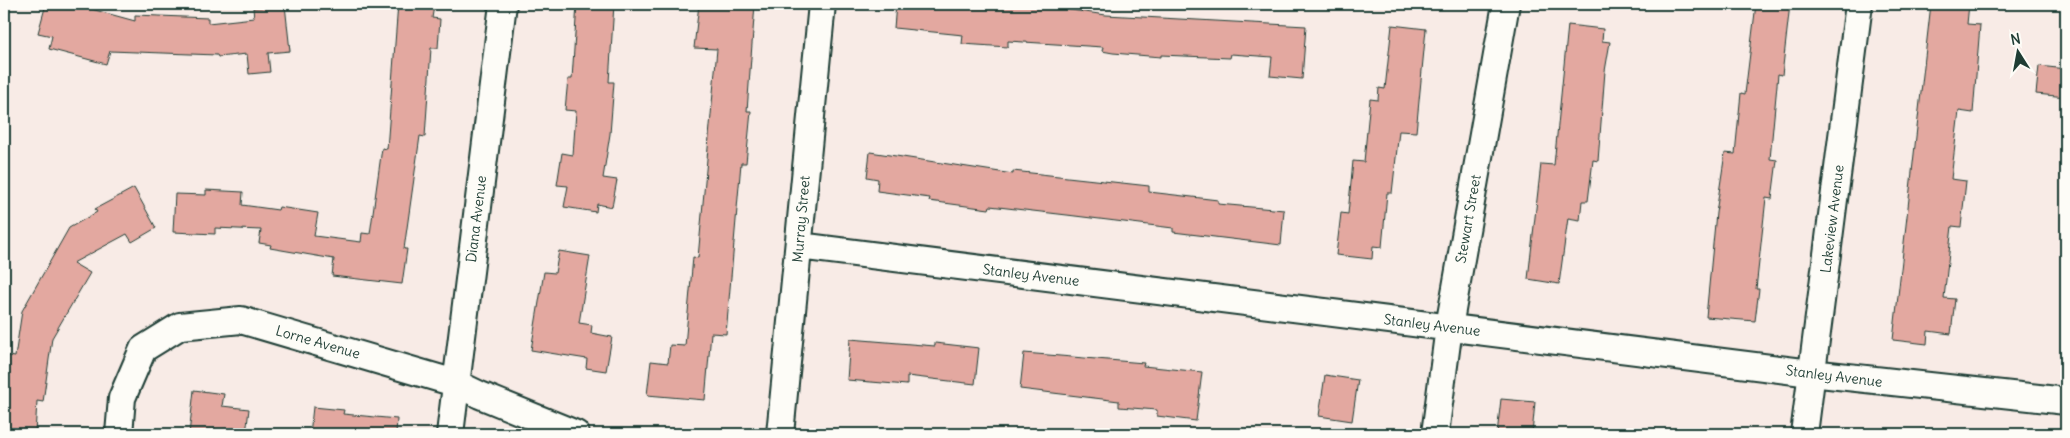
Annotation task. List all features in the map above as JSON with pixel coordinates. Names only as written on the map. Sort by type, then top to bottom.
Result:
[{"type":"street","name":"Diana Avenue","points":[[450,434],[503,4]]},
{"type":"street","name":"Murray Street","points":[[780,434],[822,4]]},
{"type":"street","name":"Stewart Street","points":[[1435,434],[1449,327],[1506,4]]},
{"type":"street","name":"Lakeview Avenue","points":[[1804,434],[1859,4]]},
{"type":"street","name":"Stanley Avenue","points":[[799,246],[1811,373],[2066,402]]},
{"type":"street","name":"Lorne Avenue","points":[[119,434],[122,398],[143,349],[180,326],[241,320],[455,383],[576,434]]},
{"type":"building","points":[[46,4],[73,4],[135,21],[135,15],[208,18],[208,23],[254,18],[253,8],[285,5],[290,51],[268,53],[270,72],[249,74],[247,54],[218,57],[217,55],[110,51],[106,64],[49,49],[52,36],[38,33]]},
{"type":"building","points":[[398,4],[434,6],[432,18],[440,19],[438,48],[431,48],[425,137],[420,136],[404,249],[407,249],[402,284],[332,276],[334,259],[270,248],[271,245],[259,243],[261,230],[215,228],[215,234],[173,232],[175,194],[206,195],[206,190],[243,192],[242,205],[278,210],[279,207],[318,213],[314,236],[361,242],[362,233],[370,234],[382,148],[387,149]]},
{"type":"building","points":[[577,4],[614,4],[609,82],[614,82],[610,134],[603,178],[617,180],[612,207],[597,204],[596,212],[564,207],[568,186],[557,185],[562,153],[573,155],[576,111],[565,110],[568,79],[572,79]]},
{"type":"building","points":[[699,4],[755,4],[747,111],[751,111],[746,163],[741,163],[726,334],[711,333],[705,400],[647,395],[651,361],[668,363],[670,345],[685,346],[693,257],[698,258],[717,49],[694,48]]},
{"type":"building","points":[[896,4],[1029,4],[1106,15],[1306,26],[1302,79],[1270,76],[1272,57],[1231,54],[1230,58],[1161,55],[1161,57],[1113,53],[1102,51],[1103,47],[1008,41],[1008,47],[962,44],[963,35],[894,28]]},
{"type":"building","points":[[1756,4],[1790,4],[1782,75],[1778,74],[1770,159],[1777,160],[1772,199],[1766,198],[1756,289],[1759,289],[1755,321],[1706,317],[1716,213],[1725,153],[1735,154],[1741,93],[1745,94]]},
{"type":"building","points":[[1931,4],[1969,4],[1967,24],[1980,25],[1973,113],[1959,111],[1951,179],[1966,181],[1961,227],[1952,226],[1944,298],[1955,299],[1951,334],[1928,331],[1927,344],[1893,340]]},
{"type":"building","points":[[1392,25],[1426,29],[1416,132],[1399,131],[1392,193],[1387,193],[1382,247],[1373,246],[1372,259],[1336,255],[1341,213],[1348,214],[1353,161],[1364,162],[1370,99],[1378,100],[1379,88],[1385,89]]},
{"type":"building","points":[[1568,25],[1603,29],[1602,41],[1610,42],[1605,71],[1598,161],[1593,160],[1588,201],[1582,201],[1580,220],[1568,218],[1559,284],[1528,279],[1541,164],[1554,165]]},
{"type":"building","points":[[2039,66],[2066,69],[2066,97],[2036,94]]},
{"type":"building","points":[[870,152],[1013,174],[1013,171],[1149,186],[1149,192],[1218,200],[1218,204],[1284,210],[1281,245],[1173,232],[1173,228],[990,206],[989,209],[929,201],[930,198],[877,191],[878,179],[867,177]]},
{"type":"building","points":[[134,188],[156,228],[132,242],[127,234],[73,263],[90,273],[52,338],[43,402],[37,401],[35,434],[4,434],[4,355],[15,357],[22,311],[69,228],[97,212],[95,209]]},
{"type":"building","points":[[559,251],[590,256],[579,323],[592,325],[591,333],[612,337],[606,371],[586,368],[587,359],[531,350],[544,272],[555,273]]},
{"type":"building","points":[[850,339],[935,346],[935,343],[979,348],[975,384],[907,376],[907,385],[847,380]]},
{"type":"building","points":[[1024,353],[1144,363],[1143,366],[1202,372],[1196,421],[1157,416],[1157,410],[1119,407],[1119,401],[1020,389]]},
{"type":"building","points":[[1325,375],[1358,380],[1352,421],[1319,416]]},
{"type":"building","points":[[194,390],[224,394],[222,406],[249,409],[246,434],[189,434]]},
{"type":"building","points":[[1501,399],[1535,402],[1532,434],[1497,434]]},
{"type":"building","points":[[313,407],[344,410],[343,414],[397,419],[396,434],[310,434]]}]
